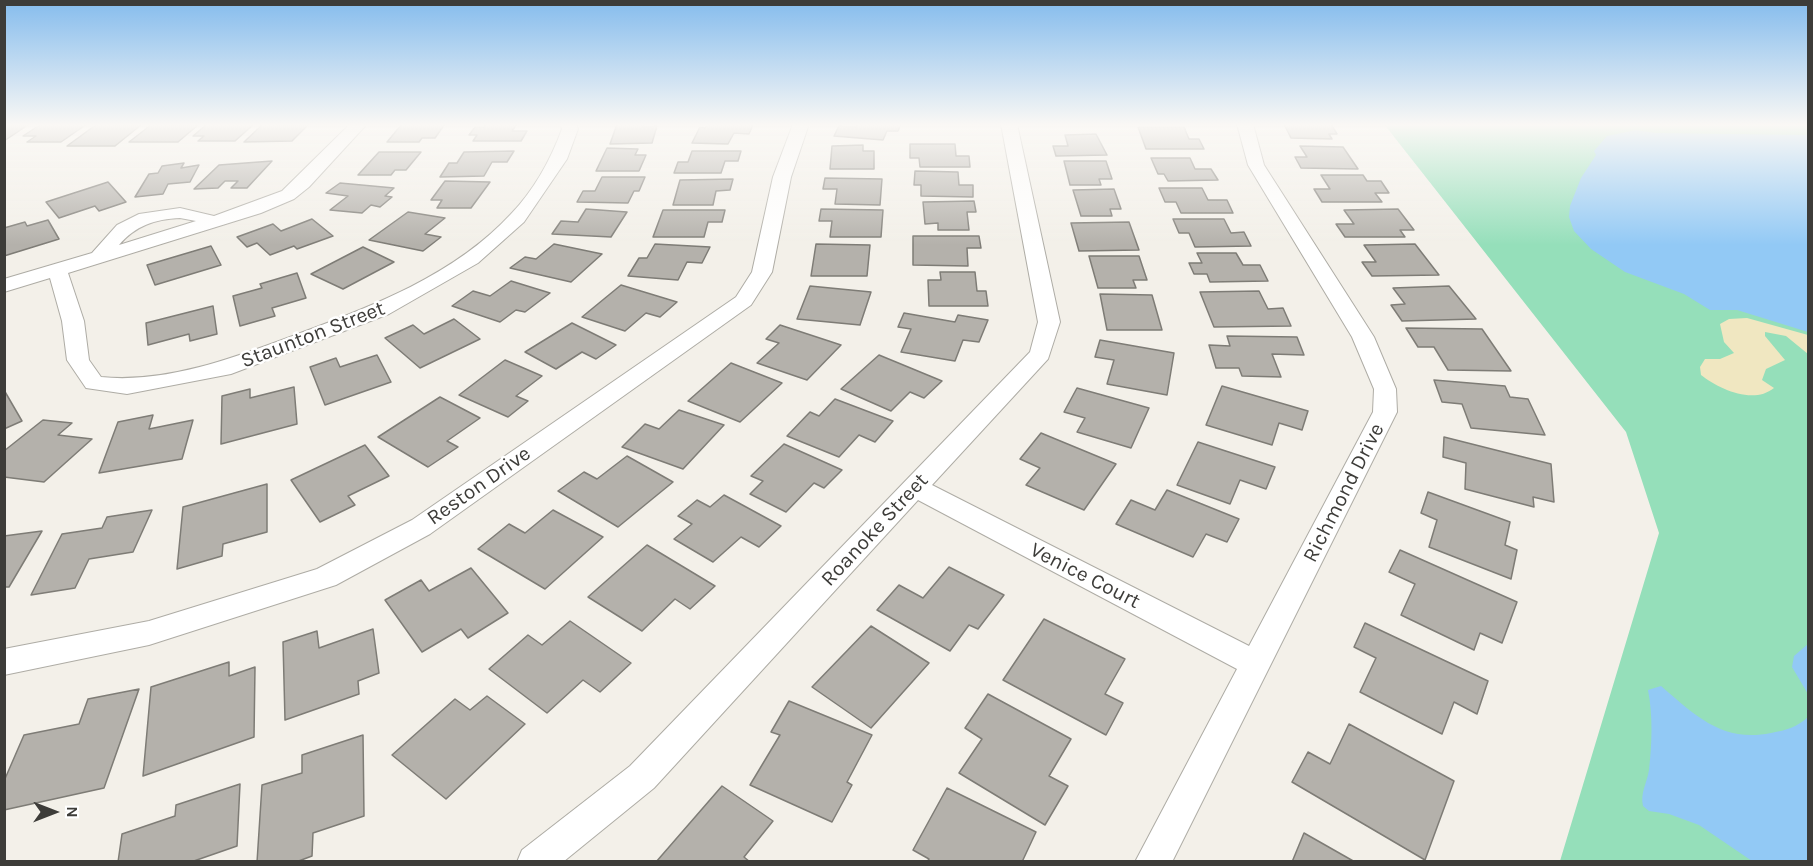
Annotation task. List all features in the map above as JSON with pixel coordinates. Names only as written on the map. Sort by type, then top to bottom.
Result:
[{"type":"street","points":[[4,286],[99,256],[124,229],[160,214],[199,215],[213,222],[255,209],[288,195],[321,164]]},
{"type":"street","name":"Staunton Street","points":[[57,270],[73,321],[78,360],[94,383],[127,387],[231,368],[382,310],[471,259],[518,218],[555,164]]},
{"type":"street","name":"Reston Drive","points":[[4,663],[149,633],[326,576],[421,526],[744,301],[762,272],[787,164]]},
{"type":"street","name":"Roanoke Street","points":[[534,861],[642,777],[1040,354],[1049,322],[1017,164]]},
{"type":"street","name":"Richmond Drive","points":[[1153,861],[1385,412],[1385,389],[1363,337],[1257,164]]},
{"type":"street","name":"Venice Court","points":[[915,487],[1255,664]]},
{"type":"green space","points":[[1416,164],[1808,164],[1808,861],[1560,861],[1659,533],[1626,432]]},
{"type":"sand","points":[[1747,318],[1808,335],[1808,354],[1786,336],[1765,332],[1765,336],[1785,360],[1766,369],[1762,380],[1774,388],[1756,395],[1726,390],[1701,375],[1700,367],[1705,359],[1720,359],[1734,353],[1724,342],[1720,324],[1729,319]]},
{"type":"water","points":[[1590,164],[1808,164],[1808,332],[1737,310],[1710,310],[1684,294],[1625,272],[1591,249],[1574,231],[1569,217],[1570,206],[1581,178]]},
{"type":"water","points":[[1808,644],[1808,694],[1792,667],[1794,656]]},
{"type":"water","points":[[1661,686],[1710,724],[1738,734],[1754,735],[1782,731],[1796,726],[1808,717],[1808,861],[1752,861],[1699,825],[1669,814],[1649,811],[1643,806],[1642,797],[1649,770],[1651,740],[1651,709],[1648,690]]},
{"type":"building","points":[[183,164],[181,168],[199,165],[190,182],[168,184],[163,194],[135,197],[149,174],[158,173],[162,166]]},
{"type":"building","points":[[269,164],[247,188],[231,188],[238,181],[225,181],[218,188],[194,189],[219,165]]},
{"type":"building","points":[[368,164],[411,164],[406,170],[395,170],[391,175],[358,175]]},
{"type":"building","points":[[448,164],[491,164],[484,176],[440,177]]},
{"type":"building","points":[[599,164],[642,164],[639,171],[596,171]]},
{"type":"building","points":[[677,164],[724,164],[721,173],[674,173]]},
{"type":"building","points":[[830,164],[874,164],[874,169],[830,169]]},
{"type":"building","points":[[920,164],[970,164],[970,167],[920,167]]},
{"type":"building","points":[[1065,164],[1107,164],[1112,179],[1099,179],[1101,185],[1070,185]]},
{"type":"building","points":[[1154,164],[1193,164],[1195,169],[1211,169],[1218,180],[1168,181],[1164,174],[1158,174]]},
{"type":"building","points":[[1299,164],[1355,164],[1358,169],[1301,168]]},
{"type":"building","points":[[915,171],[958,172],[959,185],[973,185],[973,197],[921,196],[921,185],[914,185]]},
{"type":"building","points":[[1321,175],[1363,175],[1367,181],[1381,181],[1389,193],[1375,193],[1382,202],[1322,202],[1314,189],[1330,189]]},
{"type":"building","points":[[602,177],[645,177],[639,191],[634,191],[628,203],[577,202],[583,191],[595,191]]},
{"type":"building","points":[[825,178],[882,179],[880,205],[835,204],[837,189],[823,189]]},
{"type":"building","points":[[733,179],[730,190],[716,191],[713,205],[673,205],[680,180]]},
{"type":"building","points":[[445,181],[490,182],[471,208],[437,208],[442,200],[431,200]]},
{"type":"building","points":[[108,182],[126,202],[99,211],[95,206],[59,218],[46,202]]},
{"type":"building","points":[[340,183],[394,188],[385,196],[392,197],[380,207],[371,205],[362,213],[330,210],[348,196],[326,193]]},
{"type":"building","points":[[1159,188],[1202,188],[1208,200],[1227,200],[1233,213],[1181,213],[1176,202],[1165,202]]},
{"type":"building","points":[[1114,189],[1121,209],[1110,209],[1112,216],[1081,216],[1073,190]]},
{"type":"building","points":[[974,201],[976,212],[967,212],[969,230],[938,230],[938,223],[925,224],[923,202]]},
{"type":"building","points":[[586,209],[627,212],[611,237],[552,234],[561,221],[578,222]]},
{"type":"building","points":[[821,209],[883,210],[881,237],[830,237],[832,221],[819,221]]},
{"type":"building","points":[[1398,209],[1414,230],[1400,230],[1405,237],[1345,237],[1336,224],[1354,224],[1344,210]]},
{"type":"building","points":[[663,210],[725,210],[722,222],[708,222],[704,237],[653,237]]},
{"type":"building","points":[[408,212],[445,218],[425,234],[441,237],[423,251],[369,240]]},
{"type":"building","points":[[312,219],[333,236],[297,249],[294,246],[270,255],[257,243],[247,247],[237,237],[273,224],[281,231]]},
{"type":"building","points":[[1173,219],[1224,219],[1231,233],[1244,232],[1251,246],[1195,247],[1189,233],[1179,233]]},
{"type":"building","points":[[48,220],[59,239],[4,256],[4,228],[25,222],[27,226]]},
{"type":"building","points":[[1129,222],[1139,250],[1079,251],[1071,223]]},
{"type":"building","points":[[913,236],[979,236],[981,248],[967,248],[968,266],[913,265]]},
{"type":"building","points":[[554,244],[602,254],[571,282],[510,268],[525,257],[536,259]]},
{"type":"building","points":[[655,244],[710,247],[702,263],[687,262],[678,280],[628,276],[639,258],[647,258]]},
{"type":"building","points":[[816,244],[870,245],[867,276],[811,276]]},
{"type":"building","points":[[1415,244],[1439,275],[1372,276],[1362,262],[1376,262],[1364,245]]},
{"type":"building","points":[[211,246],[221,265],[155,285],[147,265]]},
{"type":"building","points":[[363,247],[394,262],[343,289],[311,274]]},
{"type":"building","points":[[1197,253],[1236,253],[1243,265],[1260,265],[1268,281],[1210,282],[1207,274],[1194,274],[1189,263],[1202,263]]},
{"type":"building","points":[[1089,256],[1139,256],[1147,280],[1133,280],[1136,288],[1098,288]]},
{"type":"building","points":[[940,272],[975,272],[977,291],[986,291],[988,306],[929,306],[928,280],[941,280]]},
{"type":"building","points":[[297,273],[306,298],[272,308],[275,316],[240,326],[233,296],[262,288],[260,284]]},
{"type":"building","points":[[511,281],[550,293],[525,312],[516,310],[500,322],[452,306],[473,291],[490,296]]},
{"type":"building","points":[[621,285],[677,302],[660,317],[646,313],[625,331],[582,317]]},
{"type":"building","points":[[810,286],[871,292],[860,325],[797,319]]},
{"type":"building","points":[[1449,286],[1476,319],[1402,321],[1391,305],[1405,304],[1393,288]]},
{"type":"building","points":[[1259,291],[1268,309],[1283,308],[1291,326],[1214,327],[1200,292]]},
{"type":"building","points":[[1100,294],[1152,295],[1162,330],[1107,330]]},
{"type":"building","points":[[213,306],[217,334],[190,341],[189,334],[148,345],[146,323]]},
{"type":"building","points":[[904,313],[955,322],[958,315],[988,320],[979,342],[963,340],[955,361],[901,352],[911,329],[898,327]]},
{"type":"building","points":[[454,319],[480,339],[420,368],[385,338],[413,325],[424,334]]},
{"type":"building","points":[[572,323],[616,345],[596,359],[582,352],[556,369],[525,352]]},
{"type":"building","points":[[780,325],[841,345],[807,380],[757,363],[779,343],[766,339]]},
{"type":"building","points":[[1406,328],[1482,329],[1511,371],[1448,370],[1434,347],[1418,347]]},
{"type":"building","points":[[1227,336],[1297,337],[1304,355],[1272,354],[1281,377],[1242,376],[1239,368],[1216,368],[1209,345],[1230,346]]},
{"type":"building","points":[[1100,340],[1174,353],[1167,395],[1107,384],[1114,360],[1095,357]]},
{"type":"building","points":[[377,355],[391,382],[325,405],[310,367],[336,358],[340,367]]},
{"type":"building","points":[[879,355],[942,381],[924,398],[910,392],[891,411],[841,389]]},
{"type":"building","points":[[505,360],[542,376],[516,396],[528,401],[508,417],[459,395]]},
{"type":"building","points":[[731,363],[782,383],[740,422],[688,401]]},
{"type":"building","points":[[1434,380],[1505,386],[1510,397],[1528,399],[1545,435],[1471,428],[1462,404],[1442,402]]},
{"type":"building","points":[[1222,386],[1308,411],[1302,430],[1279,423],[1272,445],[1206,425]]},
{"type":"building","points":[[294,387],[297,424],[221,444],[222,396],[250,389],[250,398]]},
{"type":"building","points":[[1077,388],[1149,408],[1131,448],[1077,432],[1085,418],[1064,412]]},
{"type":"building","points":[[4,390],[22,421],[4,429]]},
{"type":"building","points":[[440,397],[480,418],[447,441],[458,447],[428,467],[378,437]]},
{"type":"building","points":[[835,399],[893,421],[875,442],[859,435],[839,457],[787,436],[810,412],[819,416]]},
{"type":"building","points":[[679,410],[724,425],[683,469],[622,447],[645,424],[659,429]]},
{"type":"building","points":[[153,415],[149,429],[193,420],[182,459],[99,473],[118,422]]},
{"type":"building","points":[[43,420],[72,423],[58,435],[92,439],[44,482],[4,477],[4,451]]},
{"type":"building","points":[[1041,433],[1116,464],[1084,510],[1026,485],[1040,468],[1020,459]]},
{"type":"building","points":[[1444,437],[1551,464],[1554,502],[1533,497],[1534,507],[1465,489],[1466,463],[1443,457]]},
{"type":"building","points":[[1198,442],[1275,467],[1266,489],[1240,480],[1230,504],[1177,485]]},
{"type":"building","points":[[784,444],[842,470],[824,488],[814,483],[786,512],[750,494],[763,481],[751,476]]},
{"type":"building","points":[[365,445],[389,476],[348,496],[355,505],[320,522],[291,480]]},
{"type":"building","points":[[627,456],[673,482],[618,527],[558,491],[584,472],[597,479]]},
{"type":"building","points":[[267,484],[267,532],[223,544],[222,556],[177,569],[183,507]]},
{"type":"building","points":[[1167,490],[1239,519],[1227,542],[1206,534],[1193,557],[1116,524],[1131,500],[1155,510]]},
{"type":"building","points":[[1428,492],[1510,522],[1505,545],[1517,550],[1511,579],[1429,547],[1437,520],[1421,513]]},
{"type":"building","points":[[724,495],[781,526],[759,547],[741,537],[713,562],[674,539],[692,524],[678,516],[697,500],[710,507]]},
{"type":"building","points":[[152,510],[133,552],[89,559],[75,588],[31,595],[62,534],[102,528],[107,517]]},
{"type":"building","points":[[553,510],[603,537],[545,589],[478,549],[509,524],[525,533]]},
{"type":"building","points":[[42,531],[9,587],[4,587],[4,536]]},
{"type":"building","points":[[647,545],[715,586],[690,609],[675,599],[642,631],[588,597]]},
{"type":"building","points":[[1400,550],[1517,602],[1502,643],[1480,633],[1474,650],[1401,615],[1415,584],[1389,572]]},
{"type":"building","points":[[949,567],[1004,595],[978,629],[969,625],[950,651],[877,610],[899,585],[923,598]]},
{"type":"building","points":[[471,568],[508,613],[468,638],[461,629],[422,652],[385,600],[421,580],[429,591]]},
{"type":"building","points":[[1044,619],[1125,659],[1105,694],[1123,703],[1106,735],[1003,680]]},
{"type":"building","points":[[570,621],[631,663],[600,692],[583,680],[547,713],[489,669],[528,635],[542,645]]},
{"type":"building","points":[[1365,623],[1488,681],[1477,714],[1454,702],[1442,734],[1360,692],[1376,658],[1354,647]]},
{"type":"building","points":[[871,626],[929,663],[871,728],[812,687]]},
{"type":"building","points":[[373,629],[379,673],[358,681],[359,694],[285,720],[283,642],[317,631],[319,648]]},
{"type":"building","points":[[229,662],[229,676],[255,667],[254,737],[143,776],[151,687]]},
{"type":"building","points":[[139,689],[104,788],[4,810],[4,781],[24,735],[79,724],[88,699]]},
{"type":"building","points":[[988,694],[1071,739],[1049,776],[1068,786],[1045,825],[959,773],[982,739],[965,728]]},
{"type":"building","points":[[487,696],[525,724],[446,799],[392,755],[455,699],[470,710]]},
{"type":"building","points":[[789,701],[872,735],[847,782],[852,785],[832,822],[750,785],[780,735],[771,732]]},
{"type":"building","points":[[1349,724],[1454,781],[1425,860],[1292,782],[1308,752],[1330,764]]},
{"type":"building","points":[[363,735],[364,816],[313,833],[312,856],[296,862],[257,862],[262,785],[302,773],[302,755]]},
{"type":"building","points":[[240,784],[237,846],[191,862],[118,862],[122,834],[175,816],[176,805]]},
{"type":"building","points":[[722,786],[773,821],[744,857],[750,862],[656,862]]},
{"type":"building","points":[[947,788],[1036,832],[1022,862],[927,862],[929,859],[913,850]]},
{"type":"building","points":[[1304,833],[1355,862],[1292,862]]}]
